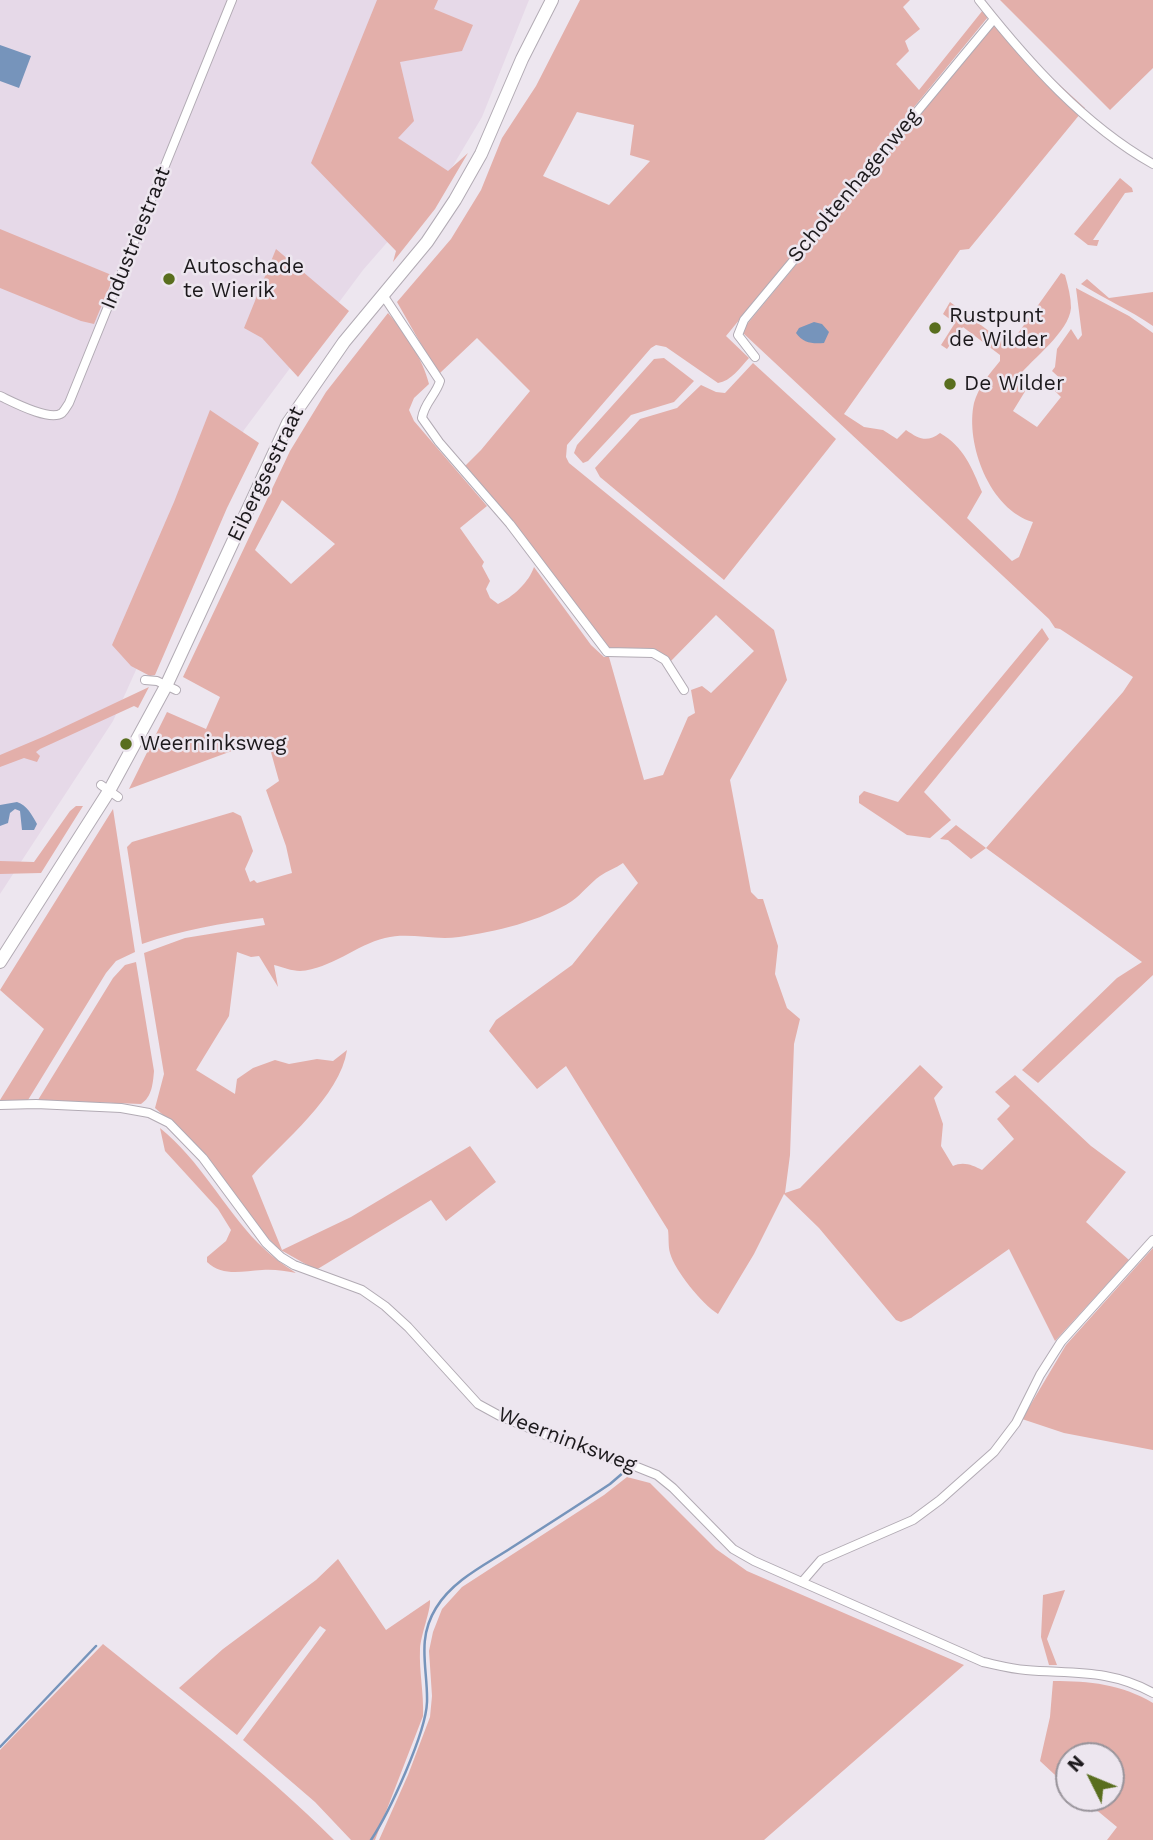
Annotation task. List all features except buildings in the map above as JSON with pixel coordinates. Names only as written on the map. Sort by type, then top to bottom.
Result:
[{"type":"main road","name":"Eibergsestraat","points":[[0,962],[110,791],[171,688],[288,423],[344,342],[427,242],[455,200],[481,154],[522,59],[552,0]]},
{"type":"street","name":"Industriestraat","points":[[0,396],[45,415],[54,416],[62,413],[69,403],[232,0]]},
{"type":"street","points":[[979,0],[1014,44],[1092,122],[1153,164]]},
{"type":"street","name":"Scholtenhagenweg","points":[[755,356],[738,335],[744,320],[994,19]]},
{"type":"street","points":[[383,296],[440,381],[423,407],[422,418],[439,442],[510,524],[607,652],[653,653],[666,660],[684,690]]},
{"type":"street","points":[[145,680],[157,681],[171,688]]},
{"type":"street","name":"Weerninksweg","points":[[0,1105],[121,1108],[149,1113],[169,1123],[203,1158],[266,1243],[281,1257],[294,1265],[362,1290],[386,1306],[478,1404],[550,1437],[638,1466],[656,1475],[673,1488],[733,1549],[754,1561],[983,1662],[1023,1670],[1100,1673],[1153,1693]]},
{"type":"street","points":[[803,1582],[821,1560],[913,1520],[994,1452],[1011,1431],[1040,1375],[1061,1342],[1153,1240]]},
{"type":"shaded area","points":[[0,0],[529,0],[482,117],[451,169],[363,270],[244,430],[113,721],[0,894]]},
{"type":"shaded area","points":[[377,0],[438,0],[434,9],[473,25],[462,51],[400,62],[414,121],[398,138],[448,171],[468,153],[435,209],[393,262],[396,251],[311,163]]},
{"type":"shaded area","points":[[580,0],[910,0],[903,7],[920,29],[905,41],[909,51],[896,64],[919,90],[983,10],[988,17],[726,336],[749,358],[739,370],[727,380],[718,383],[666,347],[656,345],[567,445],[566,457],[569,463],[774,630],[787,680],[730,780],[751,892],[758,899],[763,899],[778,946],[775,974],[787,1008],[800,1019],[794,1044],[790,1155],[785,1193],[800,1188],[920,1065],[943,1087],[934,1098],[943,1124],[941,1146],[953,1166],[968,1164],[982,1170],[1014,1139],[997,1119],[1010,1106],[995,1092],[1015,1075],[1091,1146],[1126,1172],[1086,1222],[1129,1260],[1055,1341],[1009,1249],[911,1318],[901,1322],[896,1320],[819,1228],[784,1194],[754,1254],[718,1314],[697,1295],[673,1260],[669,1250],[668,1230],[566,1066],[537,1089],[489,1031],[496,1020],[572,965],[638,883],[623,863],[600,876],[572,901],[532,920],[459,937],[394,936],[374,941],[333,962],[311,969],[297,971],[274,965],[278,987],[259,956],[251,957],[237,952],[229,1016],[196,1070],[235,1094],[237,1079],[253,1068],[275,1060],[289,1064],[317,1059],[333,1061],[347,1050],[334,1085],[322,1101],[252,1176],[282,1250],[351,1217],[470,1146],[496,1182],[446,1221],[431,1200],[316,1270],[279,1249],[264,1234],[170,1121],[155,1108],[164,1074],[144,953],[185,938],[265,925],[263,918],[232,922],[142,944],[127,847],[132,842],[233,812],[241,816],[253,851],[245,869],[250,882],[254,880],[257,883],[292,873],[286,846],[266,790],[279,781],[267,738],[129,789],[167,712],[206,729],[220,697],[183,677],[290,451],[326,392],[388,313],[413,346],[429,384],[414,398],[409,410],[414,421],[487,506],[460,528],[484,562],[482,566],[490,581],[486,589],[490,598],[498,604],[509,597],[520,588],[534,567],[591,645],[604,657],[609,657],[644,780],[663,775],[688,717],[695,713],[691,690],[702,686],[711,693],[754,651],[716,615],[670,662],[654,649],[610,649],[604,646],[465,466],[530,391],[477,338],[440,373],[397,302],[451,239],[481,190],[502,138],[536,86]],"holes":[[[577,112],[634,125],[630,155],[650,161],[609,205],[543,176]],[[282,500],[335,544],[291,584],[255,550]]]},
{"type":"shaded area","points":[[1000,0],[1153,0],[1153,68],[1110,110]]},
{"type":"shaded area","points":[[994,25],[1085,108],[969,249],[960,250],[844,414],[864,427],[883,430],[897,439],[906,430],[923,439],[940,433],[955,445],[966,459],[982,492],[967,518],[1012,561],[1019,557],[1033,522],[1004,504],[993,490],[977,456],[973,437],[974,403],[985,381],[1000,361],[1000,355],[963,327],[947,349],[941,345],[955,323],[943,314],[950,302],[1009,346],[1061,273],[1065,275],[1071,304],[1069,317],[1057,335],[1018,377],[1029,385],[1013,411],[1037,427],[1061,397],[1055,391],[1063,381],[1052,371],[1057,349],[1071,329],[1078,340],[1082,335],[1076,288],[1129,316],[1153,333],[1153,975],[1038,1083],[1022,1070],[1117,978],[1142,962],[986,848],[1123,692],[1133,677],[1055,628],[1049,619],[743,333],[743,329]]},
{"type":"shaded area","points":[[1120,178],[1133,192],[1125,193],[1093,240],[1099,240],[1097,246],[1088,245],[1074,234]]},
{"type":"shaded area","points":[[0,229],[114,276],[94,324],[0,288]]},
{"type":"shaded area","points":[[276,249],[349,311],[298,377],[262,338],[244,328]]},
{"type":"shaded area","points":[[1087,279],[1109,298],[1153,292],[1153,326],[1081,284]]},
{"type":"shaded area","points":[[664,358],[694,381],[674,402],[631,415],[588,461],[583,463],[574,453],[577,445],[654,359]]},
{"type":"shaded area","points":[[753,363],[836,439],[724,580],[600,477],[595,468],[640,419],[677,408],[701,385],[725,393]]},
{"type":"shaded area","points":[[210,410],[259,443],[227,508],[155,675],[150,676],[131,666],[112,645],[174,502]]},
{"type":"shaded area","points":[[1042,628],[1049,639],[924,792],[951,820],[930,838],[907,835],[859,803],[859,796],[864,791],[898,802]]},
{"type":"shaded area","points":[[149,687],[138,708],[134,706],[40,749],[36,752],[40,756],[37,762],[24,758],[0,767],[0,755]]},
{"type":"shaded area","points":[[76,806],[83,806],[41,873],[0,874],[0,861],[34,862]]},
{"type":"shaded area","points":[[113,809],[135,952],[116,961],[106,973],[28,1100],[0,1100],[44,1029],[0,990]]},
{"type":"shaded area","points":[[956,825],[986,848],[971,859],[948,840],[940,839]]},
{"type":"shaded area","points":[[136,962],[154,1071],[148,1098],[141,1104],[38,1100],[113,978],[125,965]]},
{"type":"shaded area","points":[[160,1128],[187,1154],[258,1243],[296,1273],[271,1270],[226,1271],[207,1262],[207,1257],[226,1241],[231,1230],[218,1209],[165,1151]]},
{"type":"shaded area","points":[[1153,1248],[1153,1450],[1064,1433],[1022,1419],[1066,1345]]},
{"type":"shaded area","points":[[627,1477],[650,1483],[716,1549],[747,1571],[964,1665],[764,1840],[379,1840],[430,1717],[432,1696],[429,1651],[442,1609],[462,1587],[604,1495]]},
{"type":"shaded area","points":[[338,1559],[386,1630],[430,1600],[420,1649],[423,1716],[375,1840],[351,1840],[315,1802],[243,1740],[326,1630],[320,1626],[237,1735],[179,1688],[223,1649],[316,1580]]},
{"type":"shaded area","points":[[1065,1590],[1047,1639],[1057,1665],[1049,1665],[1041,1637],[1043,1595]]},
{"type":"shaded area","points":[[103,1644],[250,1763],[334,1840],[0,1840],[0,1750]]},
{"type":"shaded area","points":[[1053,1681],[1105,1685],[1153,1703],[1153,1840],[1107,1840],[1117,1827],[1099,1812],[1125,1812],[1125,1742],[1055,1742],[1055,1775],[1040,1761],[1050,1717]]},
{"type":"water","points":[[0,45],[31,56],[19,88],[0,81]]},
{"type":"water","points":[[814,322],[822,324],[829,332],[824,343],[808,342],[796,333],[799,328]]},
{"type":"water","points":[[17,802],[33,817],[37,824],[34,830],[22,830],[20,811],[15,809],[10,813],[8,823],[0,826],[0,805]]},
{"type":"waterway","points":[[371,1840],[414,1752],[425,1716],[426,1632],[436,1608],[451,1589],[470,1574],[598,1492],[624,1472]]},
{"type":"waterway","points":[[0,1747],[96,1646]]},
{"type":"place","name":"Autoschade te Wierik","points":[[169,279]]},
{"type":"place","name":"Rustpunt de Wilder","points":[[935,328]]},
{"type":"place","name":"De Wilder","points":[[950,384]]},
{"type":"place","name":"Weerninksweg","points":[[126,744]]}]
